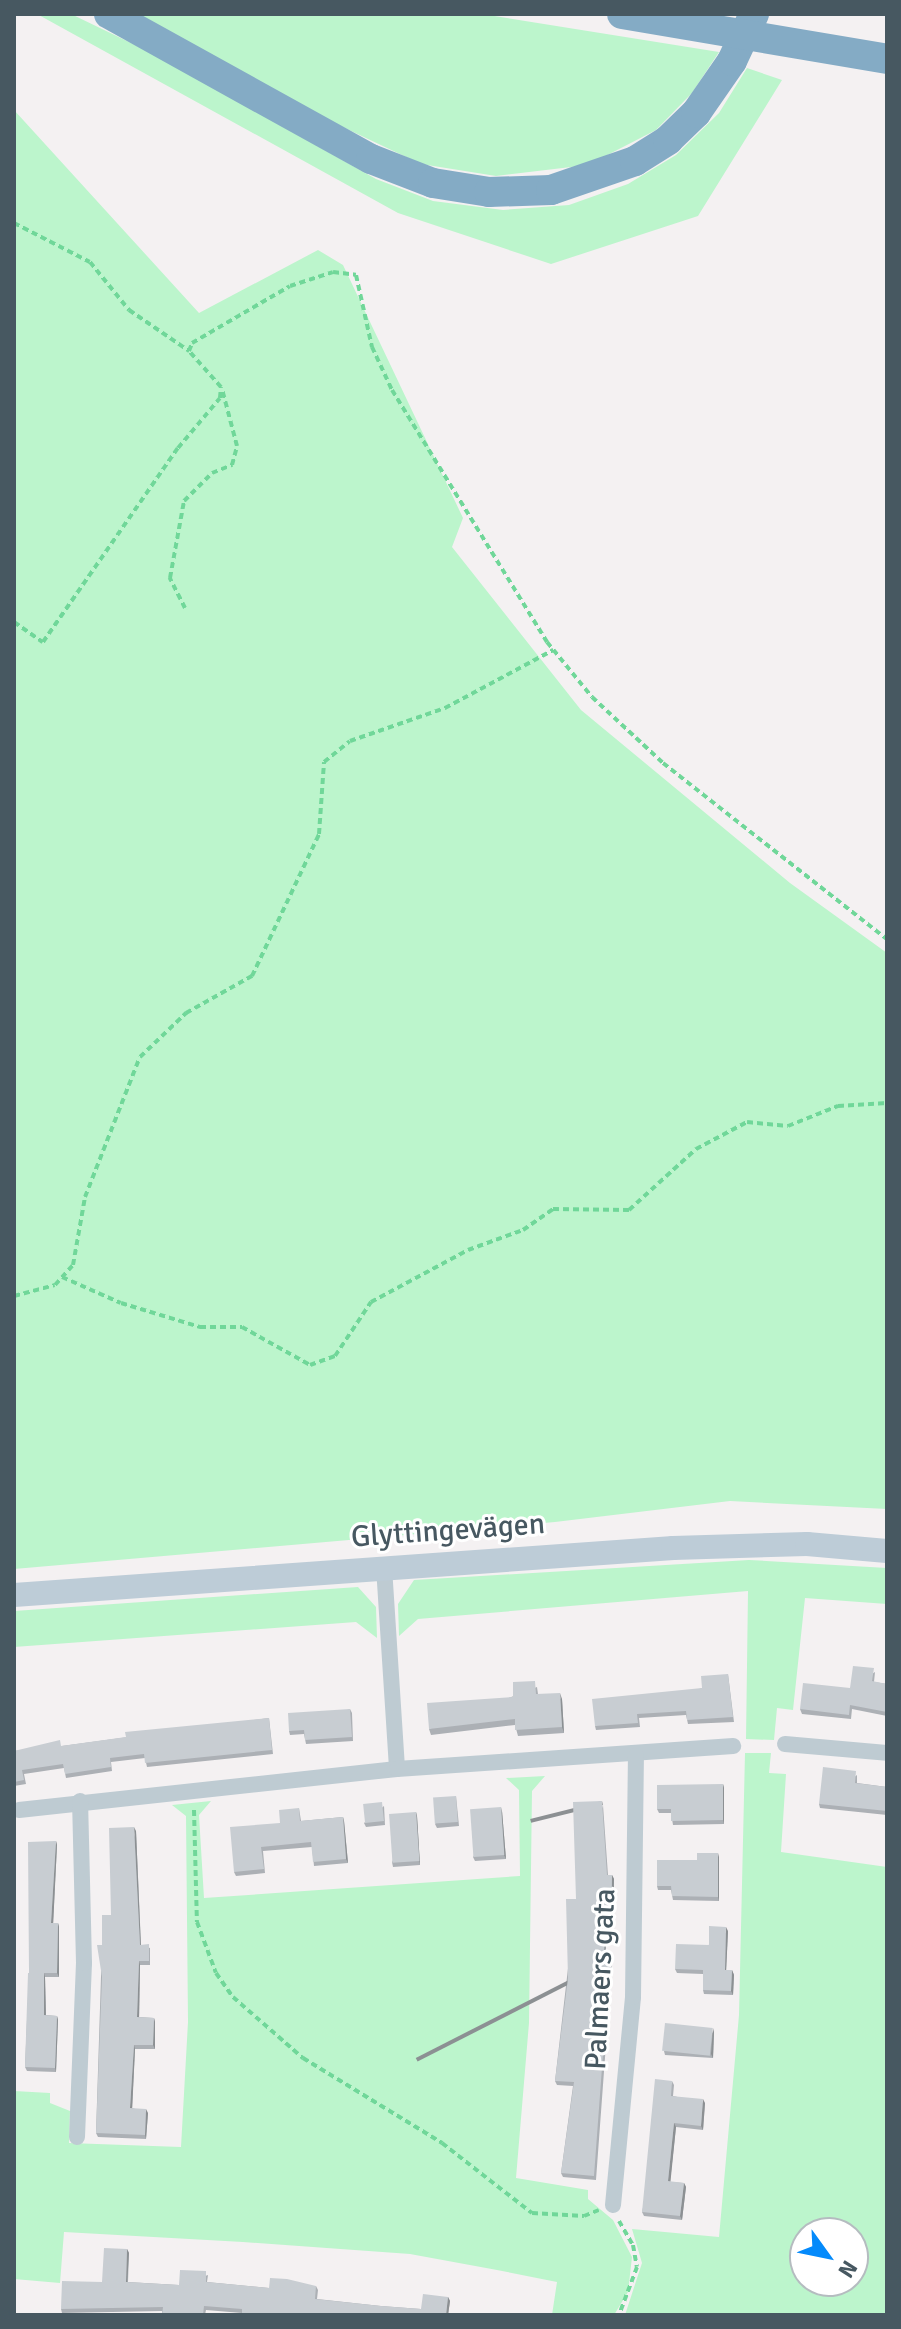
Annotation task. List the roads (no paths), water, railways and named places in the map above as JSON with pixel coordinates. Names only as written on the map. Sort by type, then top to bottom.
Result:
[{"type":"highway","points":[[109,14],[330,137],[433,183],[489,192],[551,190],[635,161],[668,140],[696,113],[732,61],[754,14]]},
{"type":"highway","points":[[622,14],[887,59]]},
{"type":"street","name":"Glyttingevägen","points":[[14,1595],[673,1548],[807,1544],[887,1551]]},
{"type":"street","points":[[384,1567],[397,1769]]},
{"type":"street","points":[[785,1744],[887,1753]]},
{"type":"street","points":[[19,1810],[397,1769],[636,1756],[733,1746]]},
{"type":"street","name":"Palmaers gata","points":[[613,2205],[633,1997],[636,1756]]},
{"type":"street","points":[[77,2137],[84,1963],[80,1801]]}]
